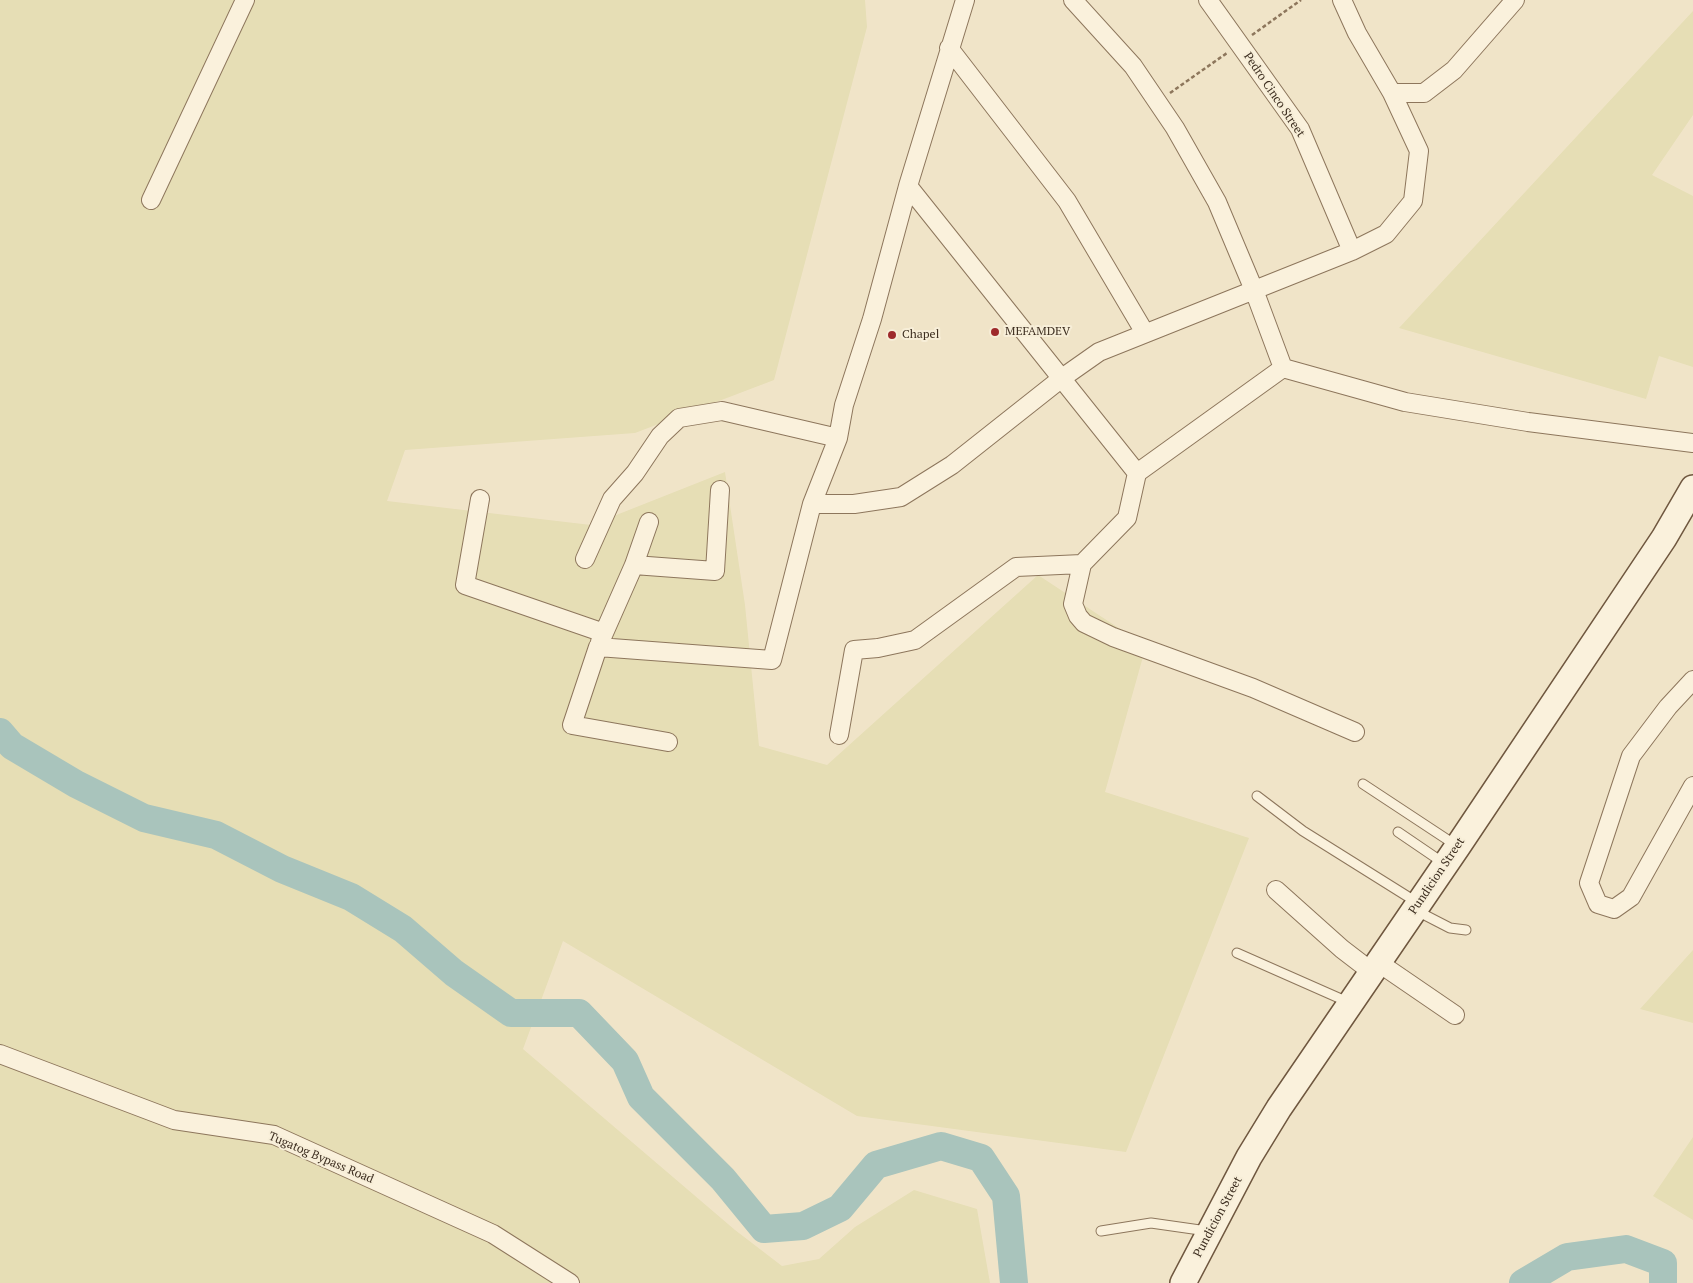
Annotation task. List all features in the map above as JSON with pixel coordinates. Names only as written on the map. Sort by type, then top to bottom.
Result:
[{"type":"main road","name":"Pundicion Street","points":[[1186,1276],[1250,1157],[1279,1108],[1452,855],[1664,538],[1693,488]]},
{"type":"street","points":[[151,200],[245,0]]},
{"type":"street","points":[[480,499],[465,585],[601,640],[772,660],[812,504],[838,438],[844,405],[872,319],[908,186],[964,0]]},
{"type":"street","points":[[1073,0],[1132,66],[1176,128],[1217,202],[1254,290],[1283,368]]},
{"type":"street","name":"Pedro Cinco Street","points":[[1208,0],[1300,128],[1352,251]]},
{"type":"street","points":[[1392,93],[1424,93],[1454,70],[1515,0]]},
{"type":"street","points":[[812,504],[854,504],[901,497],[952,465],[1062,378],[1099,352],[1352,251],[1386,234],[1413,201],[1419,151],[1392,93],[1358,33],[1345,1]]},
{"type":"street","points":[[949,48],[1067,202],[1145,333]]},
{"type":"street","points":[[908,186],[1137,473]]},
{"type":"street","points":[[1283,368],[1404,402],[1528,422],[1693,443]]},
{"type":"street","points":[[1283,368],[1137,473],[1127,518],[1082,564],[1073,604],[1078,616],[1084,623],[1122,640],[1253,688],[1355,732]]},
{"type":"street","points":[[585,559],[612,499],[635,473],[660,436],[679,418],[722,411],[838,438]]},
{"type":"street","points":[[634,565],[715,571],[720,490]]},
{"type":"street","points":[[649,522],[634,565],[601,640],[572,725],[668,742]]},
{"type":"street","points":[[839,735],[854,650],[878,648],[915,640],[1016,567],[1082,564]]},
{"type":"street","points":[[1693,680],[1668,707],[1631,756],[1589,883],[1598,904],[1614,909],[1631,897],[1693,786]]},
{"type":"street","points":[[1276,890],[1342,949],[1455,1015]]},
{"type":"street","name":"Tugatog Bypass Road","points":[[0,1054],[174,1120],[274,1135],[493,1234],[570,1283]]},
{"type":"lane","points":[[1363,784],[1452,855]]},
{"type":"lane","points":[[1257,796],[1303,831],[1416,906],[1437,923],[1450,928],[1466,930]]},
{"type":"lane","points":[[1398,832],[1452,855]]},
{"type":"lane","points":[[1237,953],[1351,1004]]},
{"type":"lane","points":[[1101,1232],[1151,1223],[1210,1231]]},
{"type":"shaded area","points":[[0,0],[865,0],[867,27],[774,380],[635,433],[405,450],[387,501],[591,525],[725,472],[745,605],[759,746],[827,765],[1038,575],[1146,646],[1105,792],[1249,838],[1126,1152],[857,1116],[563,941],[523,1049],[735,1230],[782,1266],[819,1259],[855,1227],[914,1190],[977,1209],[990,1283],[0,1283]]},
{"type":"shaded area","points":[[1693,11],[1693,115],[1652,175],[1693,196],[1693,367],[1659,356],[1646,399],[1399,328]]},
{"type":"shaded area","points":[[1693,950],[1693,1023],[1640,1009]]},
{"type":"shaded area","points":[[1693,1137],[1693,1220],[1653,1196]]},
{"type":"waterway","points":[[0,732],[12,746],[76,784],[144,818],[216,835],[282,869],[351,897],[403,929],[454,973],[511,1013],[579,1013],[625,1061],[641,1097],[723,1179],[764,1229],[803,1226],[840,1208],[876,1165],[941,1146],[981,1158],[1006,1196],[1014,1283]]},
{"type":"waterway","points":[[1523,1283],[1567,1257],[1626,1249],[1663,1263],[1663,1283]]},
{"type":"place","name":"MEFAMDEV","points":[[995,332]]},
{"type":"place","name":"Chapel","points":[[892,335]]}]
